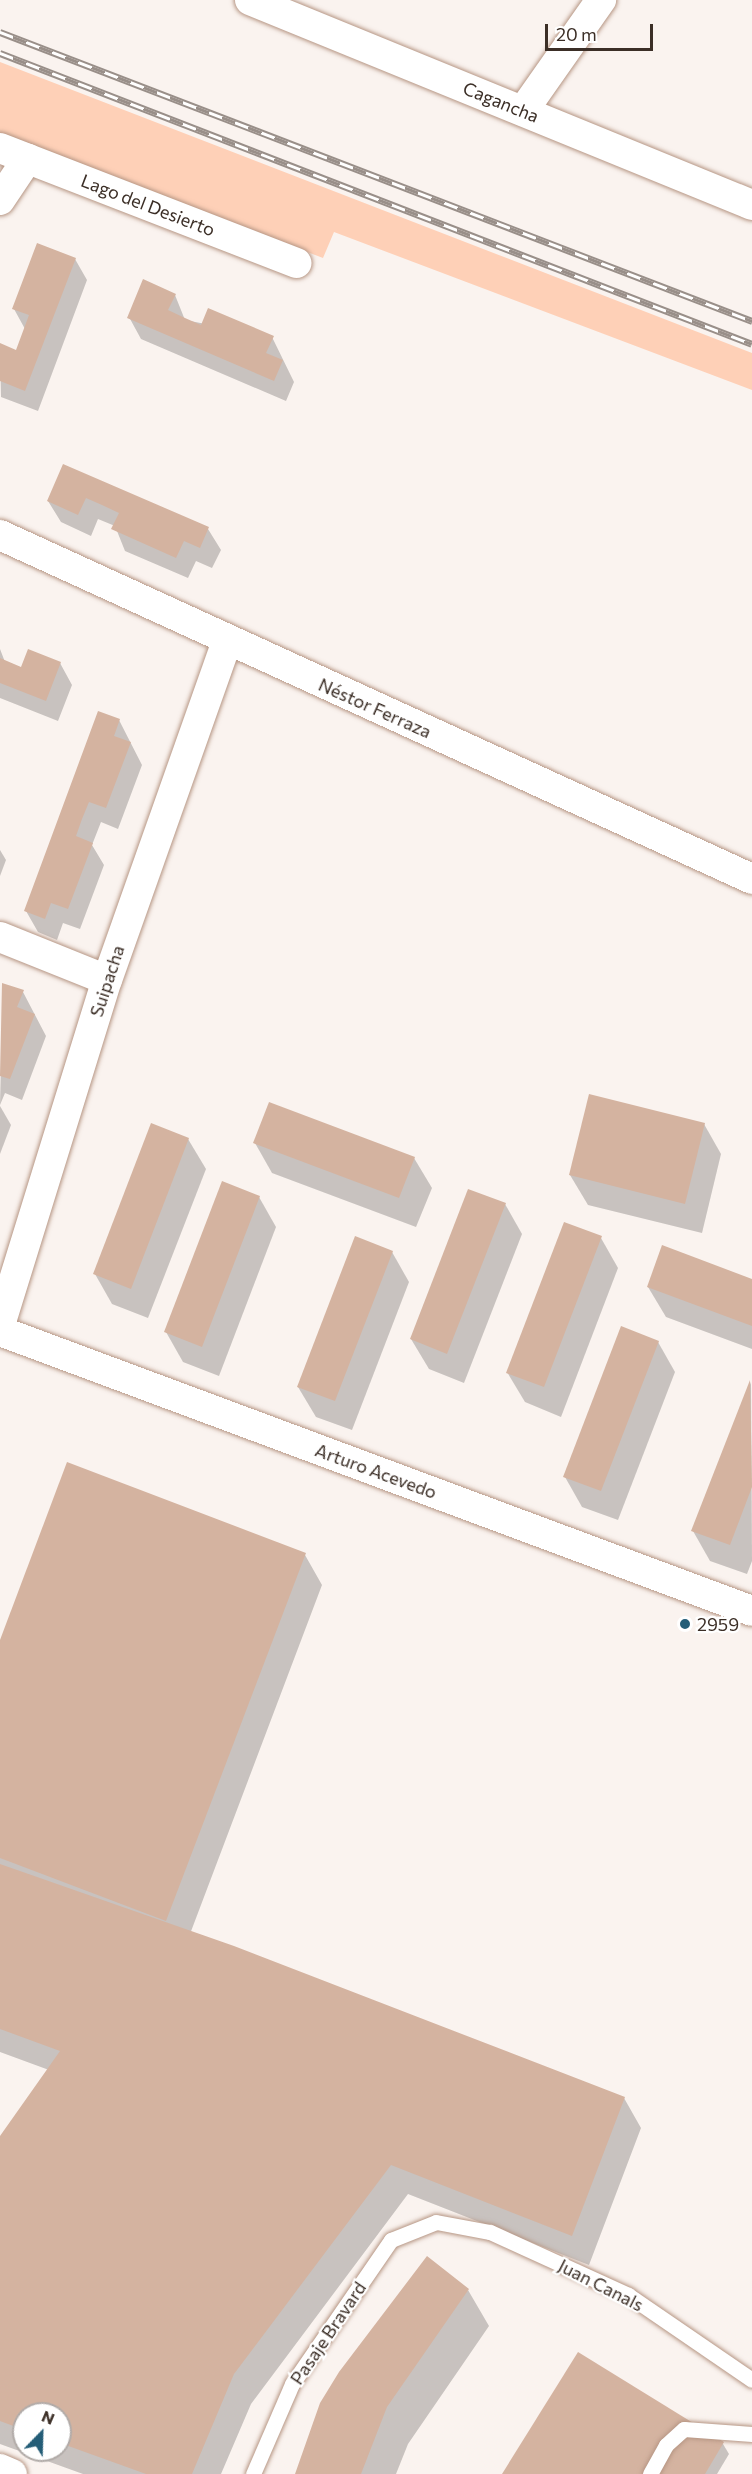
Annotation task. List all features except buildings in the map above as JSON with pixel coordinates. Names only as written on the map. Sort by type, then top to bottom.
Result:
[{"type":"street","name":"Cagancha","points":[[250,0],[752,205]]},
{"type":"street","points":[[523,111],[601,0]]},
{"type":"street","name":"Lago del Desierto","points":[[0,148],[296,263]]},
{"type":"street","points":[[0,200],[28,158]]},
{"type":"street","name":"Néstor Ferraza","points":[[0,535],[227,641],[752,879]]},
{"type":"street","name":"Suipacha","points":[[0,1325],[106,980],[227,641]]},
{"type":"street","points":[[0,937],[106,980]]},
{"type":"street","name":"Arturo Acevedo","points":[[0,1331],[752,1611]]},
{"type":"street","points":[[0,2469],[12,2474]]},
{"type":"lane","name":"Juan Canals","points":[[436,2222],[490,2232],[628,2295],[752,2380]]},
{"type":"lane","name":"Pasaje Bravard","points":[[253,2474],[292,2384],[391,2240],[436,2222]]},
{"type":"lane","points":[[650,2474],[666,2445],[684,2429],[752,2433]]},
{"type":"shaded area","points":[[0,62],[752,353],[752,390],[334,232],[323,258],[0,134]]},
{"type":"railway","points":[[0,32],[752,321]]},
{"type":"railway","points":[[0,53],[752,344]]},
{"type":"place","name":"2959","points":[[685,1624]]}]
